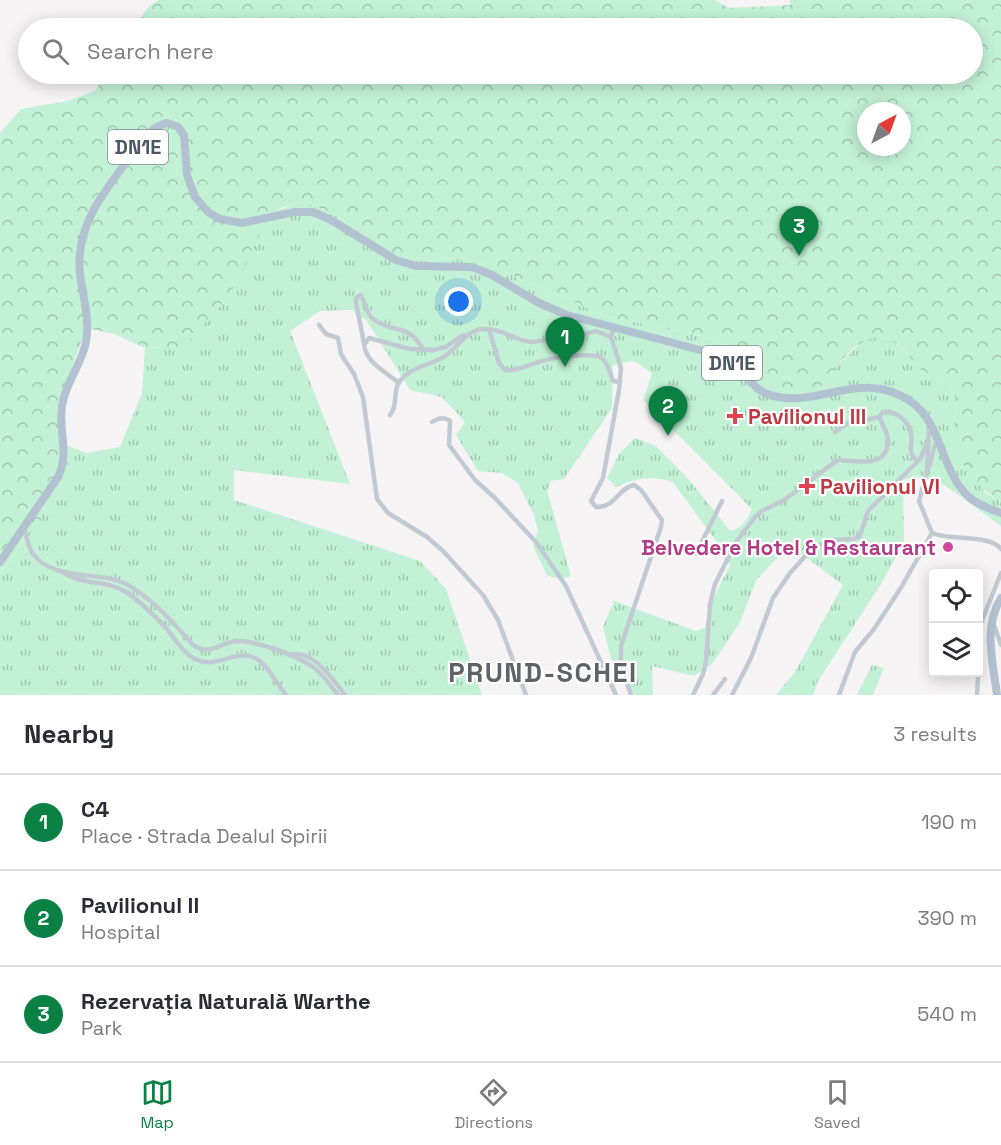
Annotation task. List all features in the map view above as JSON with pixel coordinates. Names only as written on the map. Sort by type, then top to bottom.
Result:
[{"type":"main road","name":"DN1E","points":[[0,562],[58,477],[63,462],[62,405],[84,353],[87,335],[79,263],[86,226],[109,184],[151,132],[162,124],[173,124],[182,131],[186,140],[187,175],[192,190],[203,207],[220,219],[242,224],[295,212],[312,212],[338,224],[396,260],[416,266],[472,267],[553,310],[719,355],[737,366],[754,385],[768,395],[795,399],[854,388],[873,387],[891,391],[917,407],[929,421],[962,490],[980,504],[1001,513]]},
{"type":"main road","points":[[996,695],[991,645],[992,619],[1001,598]]},
{"type":"street","points":[[399,383],[367,356],[356,298],[360,295],[363,298],[370,316],[389,327],[407,331],[424,350]]},
{"type":"street","points":[[320,326],[326,334],[338,338],[341,354],[358,384],[366,410],[375,492],[382,506],[443,551],[483,595],[498,620],[526,695]]},
{"type":"street","points":[[614,328],[611,336],[620,362],[620,382],[603,478],[591,501],[596,507],[604,507],[613,502],[629,486],[634,485],[641,490],[662,520],[662,526],[621,646],[621,666],[631,695]]},
{"type":"street","points":[[390,415],[395,406],[399,383],[418,367],[446,356],[476,330],[489,329],[531,342],[578,336],[596,331],[615,337],[626,330]]},
{"type":"street","points":[[489,329],[499,363],[505,370],[512,371],[551,359],[592,355],[601,358],[607,365],[613,381],[620,382]]},
{"type":"street","points":[[364,345],[369,338],[410,349],[441,349],[461,336],[469,335]]},
{"type":"street","points":[[835,432],[848,423],[880,417],[883,412],[890,412],[905,422],[911,433],[910,451],[916,460]]},
{"type":"street","points":[[693,695],[706,662],[710,604],[715,584],[736,542],[762,511],[784,500],[835,462],[839,460],[868,462],[880,458],[884,454],[887,443],[886,432],[880,417]]},
{"type":"street","points":[[432,422],[439,418],[446,418],[450,421],[449,445],[475,480],[536,542],[563,582],[615,695]]},
{"type":"street","points":[[927,471],[929,421]]},
{"type":"street","points":[[932,533],[919,501],[931,462],[932,451],[938,440]]},
{"type":"street","points":[[732,695],[751,658],[773,598],[790,573],[817,546],[832,540],[858,538],[868,511],[921,457],[927,444]]},
{"type":"street","points":[[696,554],[722,501]]},
{"type":"street","points":[[24,528],[33,554],[43,563],[72,578],[109,584],[125,591],[155,616],[187,654],[199,661],[208,663],[241,655],[255,658],[264,665],[286,695]]},
{"type":"street","points":[[932,533],[945,537],[992,542],[1001,549]]},
{"type":"street","points":[[839,695],[855,652],[874,629],[902,586],[932,533]]},
{"type":"street","points":[[60,570],[113,579],[127,584],[157,607],[193,645],[200,649],[211,650],[240,641],[289,655],[313,667],[338,695]]},
{"type":"street","points":[[977,695],[981,623],[1001,573]]},
{"type":"street","points":[[992,619],[1001,645]]},
{"type":"street","points":[[289,655],[296,653],[320,666],[345,695]]},
{"type":"street","points":[[713,695],[725,679]]},
{"type":"green space","points":[[159,0],[715,0],[729,8],[790,5],[790,0],[1001,0],[1001,501],[973,479],[961,459],[955,436],[956,400],[949,386],[920,369],[903,348],[890,340],[877,338],[866,340],[856,346],[821,386],[785,389],[768,382],[740,354],[722,343],[691,333],[608,317],[472,257],[424,261],[403,257],[377,245],[336,215],[304,202],[282,207],[277,211],[263,228],[229,296],[185,346],[145,348],[114,334],[86,328],[57,409],[59,430],[68,459],[69,476],[0,574],[0,133],[21,109],[67,101],[95,91],[100,84],[983,84],[983,18],[141,18],[149,6]]},
{"type":"green space","points":[[304,202],[336,215],[377,245],[424,261],[472,257],[608,317],[691,333],[722,343],[753,365],[840,363],[864,340],[874,337],[891,340],[905,350],[919,368],[948,384],[956,399],[954,426],[985,493],[1001,501],[1001,526],[945,485],[916,476],[903,480],[904,542],[881,584],[818,681],[813,695],[776,695],[795,672],[843,585],[795,549],[777,558],[757,579],[740,622],[712,664],[694,676],[652,666],[653,695],[635,695],[615,673],[603,627],[614,601],[696,631],[705,628],[712,601],[730,565],[721,548],[673,482],[644,478],[616,487],[607,478],[619,454],[635,438],[656,446],[691,482],[730,531],[744,523],[752,509],[643,400],[652,373],[634,361],[613,365],[612,408],[564,479],[551,481],[547,490],[571,576],[556,578],[547,575],[533,546],[538,531],[534,515],[518,483],[502,473],[478,471],[456,435],[465,422],[442,397],[410,390],[367,321],[352,310],[320,311],[290,331],[350,484],[234,470],[234,500],[420,561],[446,589],[482,695],[0,695],[0,574],[26,538],[63,444],[86,453],[120,447],[142,393],[145,348],[185,346],[268,221],[280,210]]},
{"type":"green space","points":[[872,665],[884,668],[873,695],[857,695]]},
{"type":"place","name":"Rezervația Naturală Warthe","points":[[799,256]]},
{"type":"place","name":"C4","points":[[565,367]]},
{"type":"place","name":"Pavilionul III","points":[[735,416]]},
{"type":"place","name":"Pavilionul II","points":[[668,436]]},
{"type":"place","name":"Pavilionul VI","points":[[807,486]]},
{"type":"place","name":"Belvedere Hotel & Restaurant","points":[[948,547]]},
{"type":"district","name":"PRUND-SCHEI","points":[[543,672]]}]
